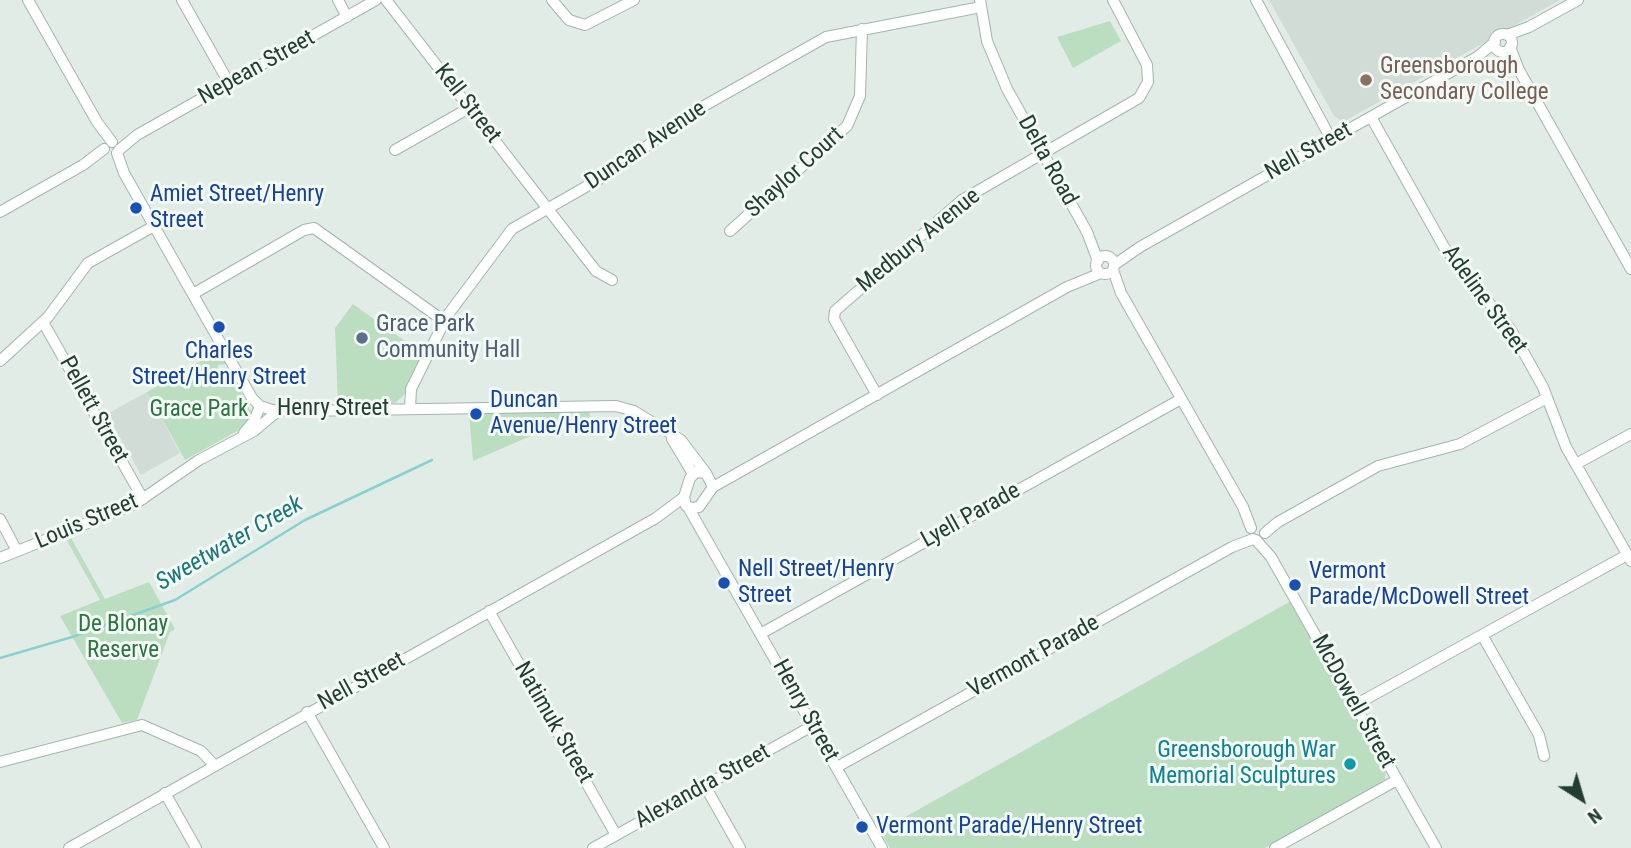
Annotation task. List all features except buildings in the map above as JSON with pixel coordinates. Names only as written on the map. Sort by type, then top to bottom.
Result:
[{"type":"street","name":"Henry Street","points":[[28,0],[248,393],[260,406],[278,411],[617,406],[634,411],[688,447],[710,478]]},
{"type":"street","points":[[182,0],[229,83]]},
{"type":"street","points":[[338,0],[347,17]]},
{"type":"street","name":"Nepean Street","points":[[0,212],[376,0]]},
{"type":"street","name":"Kell Street","points":[[386,0],[596,271],[612,280]]},
{"type":"street","points":[[552,0],[569,20],[585,25],[634,0]]},
{"type":"street","name":"Medbury Avenue","points":[[877,395],[834,319],[836,309],[955,205],[1134,102],[1146,89],[1149,76],[1146,65],[1113,0]]},
{"type":"street","points":[[1255,0],[1334,138]]},
{"type":"street","name":"Nell Street","points":[[693,474],[710,478],[750,466],[1477,57],[1504,45],[1529,27],[1578,0]]},
{"type":"street","name":"Delta Road","points":[[981,4],[987,41],[1006,89],[1106,265]]},
{"type":"street","name":"Duncan Avenue","points":[[410,409],[411,390],[444,321],[506,234],[605,176],[695,111],[826,37],[981,4]]},
{"type":"street","name":"Shaylor Court","points":[[730,231],[847,126],[860,96],[862,29]]},
{"type":"street","points":[[1504,45],[1631,268]]},
{"type":"street","points":[[395,150],[469,108]]},
{"type":"street","name":"Adeline Street","points":[[1371,117],[1444,247],[1511,330],[1547,398],[1562,438],[1629,558]]},
{"type":"street","points":[[0,360],[44,321],[88,263],[154,226]]},
{"type":"street","points":[[192,294],[304,230],[314,228],[444,321]]},
{"type":"street","name":"McDowell Street","points":[[1106,265],[1436,848]]},
{"type":"street","name":"Pellett Street","points":[[44,321],[143,499]]},
{"type":"street","name":"Vermont Parade","points":[[837,767],[1378,466],[1460,444],[1547,398]]},
{"type":"street","name":"Lyell Parade","points":[[762,634],[1181,399]]},
{"type":"street","name":"Louis Street","points":[[242,435],[254,421],[260,406]]},
{"type":"street","name":"Louis Street","points":[[0,558],[143,499],[242,435],[254,431],[278,411]]},
{"type":"street","name":"Henry Street","points":[[669,434],[693,474]]},
{"type":"street","points":[[1576,464],[1631,434]]},
{"type":"street","points":[[689,504],[693,474]]},
{"type":"street","points":[[689,504],[710,478]]},
{"type":"street","name":"Henry Street","points":[[689,504],[882,848]]},
{"type":"street","name":"Nell Street","points":[[69,848],[656,517],[689,504]]},
{"type":"street","points":[[0,519],[16,551]]},
{"type":"street","points":[[1355,705],[1629,558]]},
{"type":"street","name":"Natimuk Street","points":[[489,611],[616,835]]},
{"type":"street","points":[[1482,635],[1539,735],[1544,756]]},
{"type":"street","points":[[307,712],[384,848]]},
{"type":"street","points":[[0,762],[135,725],[148,726],[196,750],[210,767]]},
{"type":"street","name":"Alexandra Street","points":[[593,848],[814,725]]},
{"type":"street","points":[[1275,848],[1397,780]]},
{"type":"street","points":[[705,786],[740,848]]},
{"type":"street","points":[[165,793],[196,848]]},
{"type":"shaded area","name":"Greensborough Secondary College","points":[[1269,0],[1560,0],[1343,122],[1334,116]]},
{"type":"shaded area","points":[[147,392],[180,453],[141,475],[107,414]]},
{"type":"green space","points":[[1110,21],[1121,41],[1073,68],[1057,37]]},
{"type":"green space","points":[[353,304],[423,354],[403,396],[395,403],[338,405],[335,328]]},
{"type":"green space","name":"Grace Park","points":[[218,351],[226,364],[218,365],[217,369],[227,386],[238,387],[252,413],[248,425],[185,460],[147,392]]},
{"type":"green space","points":[[589,411],[591,421],[556,425],[473,461],[469,413]]},
{"type":"green space","name":"De Blonay Reserve","points":[[70,536],[105,599],[149,582],[175,629],[170,632],[137,720],[122,723],[60,616],[100,600],[65,537]]},
{"type":"green space","points":[[1291,601],[1386,770],[1385,779],[1379,784],[1265,848],[890,848],[880,831]]},
{"type":"waterway","name":"Sweetwater Creek","points":[[0,658],[72,637],[175,600],[305,520],[432,460]]},
{"type":"place","name":"Greensborough Secondary College","points":[[1366,80]]},
{"type":"place","name":"Amiet Street/Henry Street","points":[[136,208]]},
{"type":"place","name":"Charles Street/Henry Street","points":[[219,327]]},
{"type":"place","name":"Grace Park Community Hall","points":[[362,338]]},
{"type":"place","name":"Duncan Avenue/Henry Street","points":[[476,414]]},
{"type":"place","name":"Nell Street/Henry Street","points":[[724,583]]},
{"type":"place","name":"Vermont Parade/McDowell Street","points":[[1295,585]]},
{"type":"place","name":"Greensborough War Memorial Sculptures","points":[[1350,764]]},
{"type":"place","name":"Vermont Parade/Henry Street","points":[[862,827]]}]
